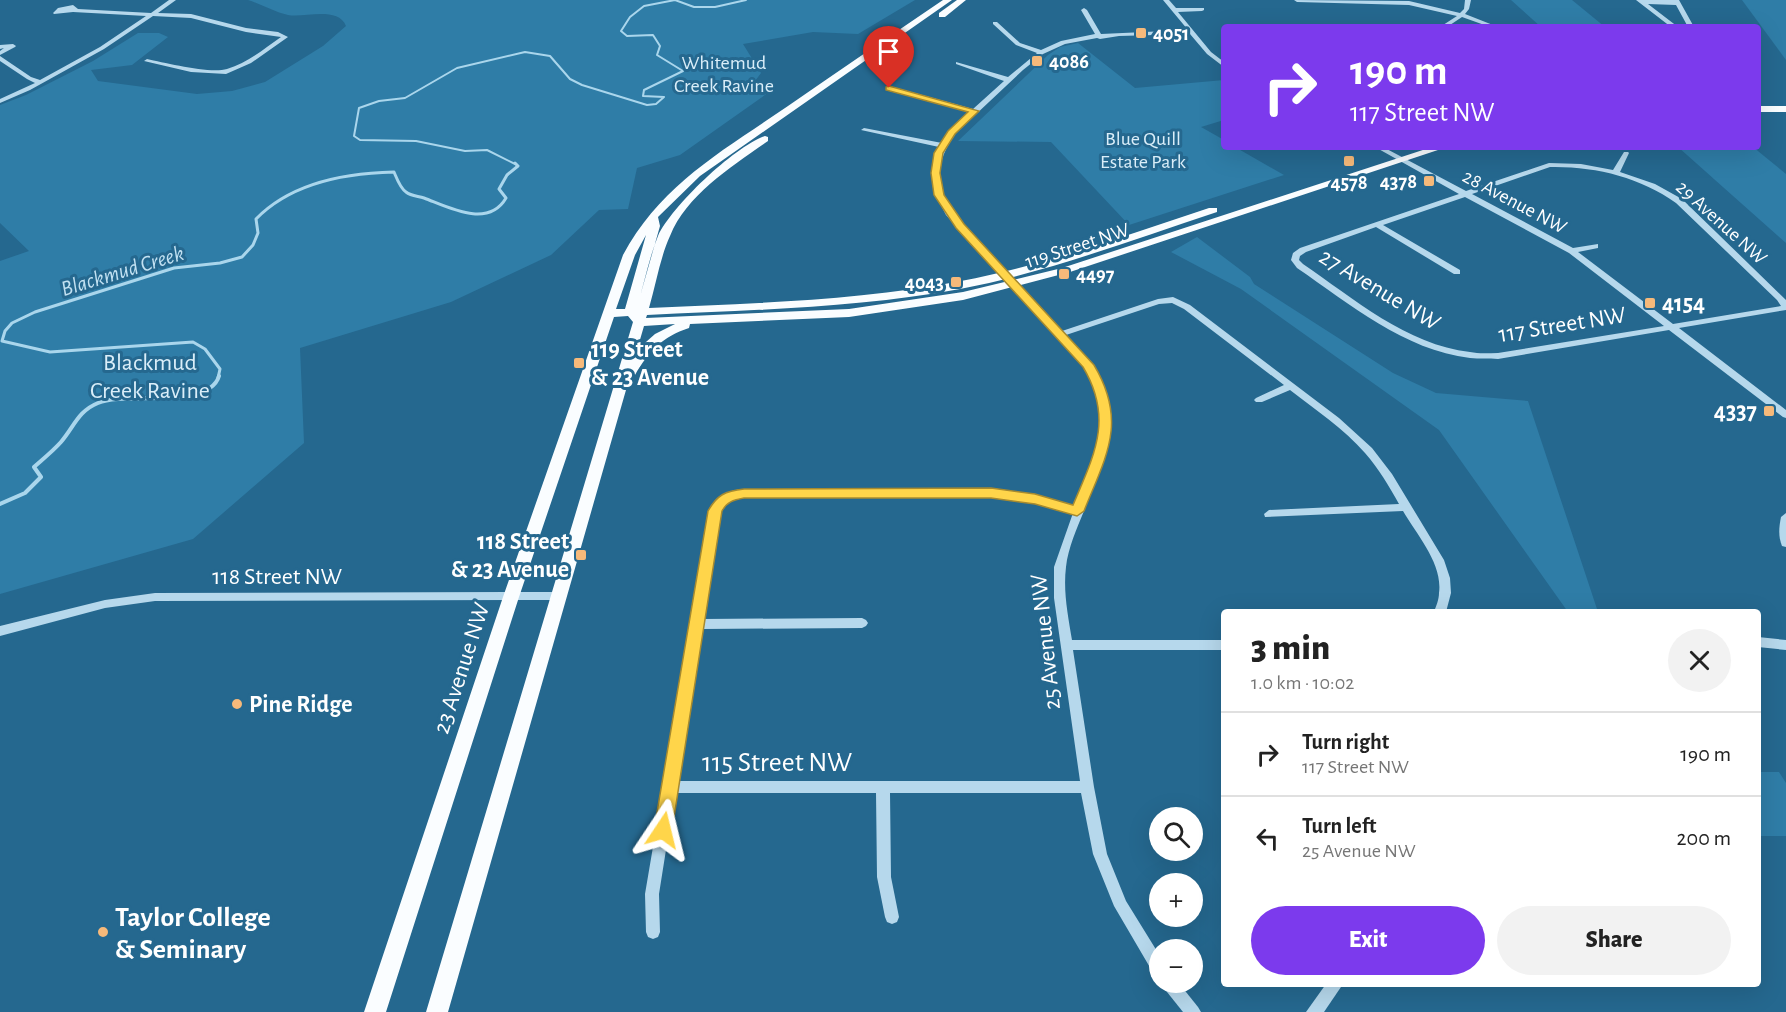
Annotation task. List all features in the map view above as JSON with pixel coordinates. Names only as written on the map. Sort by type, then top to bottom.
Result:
[{"type":"main road","name":"23 Avenue NW","points":[[375,1012],[512,597],[629,255],[652,215],[696,174],[948,0]]},
{"type":"main road","points":[[437,1012],[608,427],[637,315],[664,236],[688,199],[712,177],[962,0]]},
{"type":"main road","points":[[1761,104],[1786,104]]},
{"type":"main road","points":[[1761,109],[1786,110]]},
{"type":"main road","name":"119 Street NW","points":[[637,315],[844,302],[1011,280],[1057,261],[1401,150]]},
{"type":"main road","name":"119 Street NW","points":[[611,313],[702,320],[849,313],[963,296],[1432,150]]},
{"type":"main road","points":[[637,315],[631,302],[654,226],[652,215]]},
{"type":"main road","points":[[608,427],[634,362],[644,350],[667,330],[702,320]]},
{"type":"main road","points":[[382,1012],[384,983]]},
{"type":"street","points":[[0,98],[36,84],[102,48],[173,0]]},
{"type":"street","points":[[1166,0],[1209,53],[1221,63]]},
{"type":"street","points":[[1297,0],[1400,2],[1461,15],[1486,24]]},
{"type":"street","points":[[1448,24],[1468,8],[1468,0]]},
{"type":"street","points":[[1640,1],[1676,1],[1689,24]]},
{"type":"street","points":[[1640,1],[1671,24]]},
{"type":"street","points":[[1175,10],[1202,9]]},
{"type":"street","points":[[1084,10],[1100,37]]},
{"type":"street","points":[[75,11],[199,17],[237,28],[280,34],[285,37],[256,57],[228,71],[191,70],[147,61]]},
{"type":"street","points":[[995,23],[1018,44],[1041,52],[1068,41],[1100,37],[1193,33]]},
{"type":"street","points":[[0,47],[13,46],[0,53]]},
{"type":"street","name":"25 Avenue NW","points":[[1041,52],[957,126],[942,145],[935,173],[937,188],[943,204],[960,226],[1088,365],[1096,379],[1107,417],[1104,446],[1077,511],[1060,567],[1060,598],[1094,829],[1109,881],[1135,934],[1149,955]]},
{"type":"street","points":[[1209,53],[1218,52]]},
{"type":"street","points":[[0,58],[36,84]]},
{"type":"street","points":[[958,63],[1010,80]]},
{"type":"street","points":[[889,88],[974,111]]},
{"type":"street","points":[[864,130],[942,145]]},
{"type":"street","name":"28 Avenue NW","points":[[1384,150],[1572,251],[1786,415]]},
{"type":"street","points":[[1377,225],[1549,165],[1574,165],[1615,174],[1626,153]]},
{"type":"street","name":"29 Avenue NW","points":[[1615,174],[1655,186],[1674,196],[1786,305]]},
{"type":"street","points":[[1377,225],[1457,272]]},
{"type":"street","name":"27 Avenue NW","points":[[1377,225],[1303,250],[1294,257],[1300,266],[1402,333],[1448,351]]},
{"type":"street","name":"28 Avenue NW","points":[[1572,251],[1595,246]]},
{"type":"street","points":[[1061,334],[1158,302],[1173,300],[1187,307],[1336,420],[1368,450],[1407,507],[1442,570],[1446,593],[1442,609]]},
{"type":"street","name":"117 Street NW","points":[[1448,351],[1498,356],[1780,310],[1786,305]]},
{"type":"street","points":[[1259,400],[1292,386]]},
{"type":"street","points":[[653,932],[651,901],[715,511],[726,497],[744,494],[991,493],[1035,499],[1077,511]]},
{"type":"street","points":[[1269,514],[1407,507]]},
{"type":"street","points":[[1786,517],[1784,531],[1786,543]]},
{"type":"street","name":"118 Street NW","points":[[0,631],[105,604],[155,597],[558,596]]},
{"type":"street","points":[[697,624],[862,623]]},
{"type":"street","points":[[1761,642],[1786,645]]},
{"type":"street","points":[[1066,645],[1221,645]]},
{"type":"street","name":"115 Street NW","points":[[670,787],[1087,787]]},
{"type":"street","name":"115 Street NW","points":[[883,787],[884,884],[892,918]]},
{"type":"street","points":[[1314,1012],[1333,987]]},
{"type":"street","points":[[1177,993],[1193,1012]]},
{"type":"green space","name":"Blackmud Creek Ravine","points":[[248,0],[915,0],[858,34],[813,32],[743,44],[761,73],[752,85],[772,90],[680,155],[637,168],[628,209],[599,210],[551,255],[451,302],[300,348],[304,443],[193,539],[0,594],[0,261],[29,251],[0,223],[0,105],[26,95],[93,61],[138,33],[159,33],[168,37],[132,65],[91,70],[98,81],[197,94],[232,91],[265,82],[323,46],[346,26],[336,16],[288,15]]},
{"type":"green space","points":[[1511,0],[1572,0],[1601,24],[1538,24]]},
{"type":"green space","points":[[1742,0],[1786,0],[1786,60],[1761,24]]},
{"type":"green space","name":"Blue Quill Estate Park","points":[[1078,43],[1135,88],[1221,80],[1221,121],[1201,127],[1221,138],[1221,150],[1240,150],[1284,175],[1129,225],[1051,142],[958,141],[1048,55],[1060,47]]},
{"type":"green space","points":[[1681,150],[1757,150],[1786,174],[1786,243]]},
{"type":"green space","points":[[1197,237],[1250,277],[1254,284],[1393,373],[1436,393],[1528,401],[1597,609],[1566,609],[1439,430],[1241,289],[1171,252]]},
{"type":"green space","points":[[1761,772],[1779,772],[1786,783],[1786,836],[1761,836]]},
{"type":"waterway","name":"Blackmud Creek","points":[[517,165],[487,150],[465,151],[416,141],[360,140],[354,136],[359,108],[379,101],[405,98],[457,68],[525,52],[550,56],[570,79],[582,85],[647,105],[656,104],[664,97],[643,96],[644,90],[683,71],[657,55],[660,46],[653,35],[627,36],[621,31],[630,17],[644,6],[675,0],[694,7],[715,7],[746,0]]},
{"type":"waterway","name":"Blackmud Creek","points":[[218,377],[220,369],[205,349],[193,342],[50,352],[2,341],[5,331],[12,323],[35,312],[174,268],[220,263],[242,257],[253,245],[258,233],[256,219],[285,197],[320,182],[357,175],[394,172],[400,186],[408,193],[456,210],[478,214],[498,207],[506,198],[499,189],[507,175],[517,165]]},
{"type":"waterway","name":"Blackmud Creek","points":[[0,504],[25,493],[41,477],[34,467],[58,445],[81,415],[91,406],[127,398],[165,398],[200,393],[212,386],[218,377]]},
{"type":"place","name":"4051","points":[[1141,33]]},
{"type":"place","name":"4086","points":[[1037,61]]},
{"type":"place","name":"4578","points":[[1349,161]]},
{"type":"place","name":"4378","points":[[1429,181]]},
{"type":"place","name":"4497","points":[[1064,274]]},
{"type":"place","name":"4043","points":[[956,282]]},
{"type":"place","name":"4154","points":[[1650,303]]},
{"type":"place","name":"119 Street & 23 Avenue","points":[[579,363]]},
{"type":"place","name":"4337","points":[[1769,411]]},
{"type":"place","name":"118 Street & 23 Avenue","points":[[581,555]]},
{"type":"place","name":"Pine Ridge","points":[[237,704]]},
{"type":"place","name":"Taylor College & Seminary","points":[[103,932]]},
{"type":"route","points":[[663,830],[715,511],[721,501],[736,494],[991,493],[1035,499],[1077,511],[1104,446],[1107,417],[1105,404],[1088,365],[950,215],[939,195],[935,173],[942,145],[957,126],[974,111],[889,88]]},
{"type":"park label","name":"Whitemud Creek Ravine","points":[[724,74]]}]
